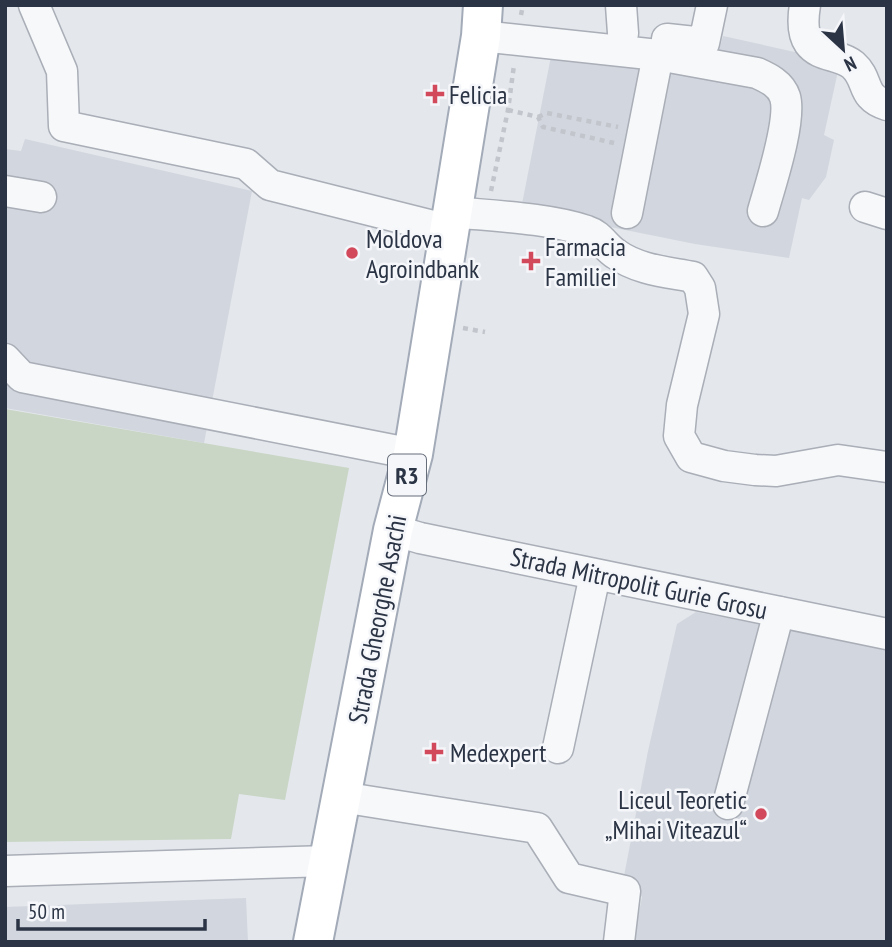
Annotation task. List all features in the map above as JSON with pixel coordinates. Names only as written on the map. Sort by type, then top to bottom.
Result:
[{"type":"main road","name":"Strada Gheorghe Asachi","points":[[313,942],[393,530],[413,454],[482,19]]},
{"type":"street","points":[[34,5],[62,71],[64,126],[246,164],[270,185],[451,221],[523,219],[587,231],[598,236],[616,255],[641,267],[694,277],[700,288],[704,314],[682,405],[679,436],[691,457],[723,466],[755,470],[776,471],[838,460],[887,467]]},
{"type":"street","points":[[482,19],[622,19],[704,43],[712,5]]},
{"type":"street","points":[[805,5],[805,33],[808,41],[821,52],[839,57],[855,66],[864,81],[865,90],[877,102],[887,105]]},
{"type":"street","points":[[482,19],[757,73],[781,89],[785,97],[786,117],[763,211]]},
{"type":"street","points":[[627,214],[658,55]]},
{"type":"street","points":[[5,191],[41,197]]},
{"type":"street","points":[[5,359],[22,377],[413,454]]},
{"type":"street","name":"Strada Mitropolit Gurie Grosu","points":[[393,530],[419,538],[887,634]]},
{"type":"street","points":[[558,748],[595,575]]},
{"type":"street","points":[[728,804],[779,612]]},
{"type":"street","points":[[341,797],[537,828],[569,878],[625,891],[619,942]]},
{"type":"street","points":[[5,871],[328,861]]},
{"type":"path","points":[[508,110],[538,117],[547,113],[642,140]]},
{"type":"path","points":[[538,117],[543,127],[642,140]]},
{"type":"path","points":[[472,330],[485,332]]},
{"type":"shaded area","points":[[556,31],[717,59],[723,36],[840,62],[824,135],[834,140],[826,177],[809,200],[802,198],[789,258],[695,244],[521,209]]},
{"type":"shaded area","points":[[25,139],[252,191],[204,443],[5,408],[5,149],[21,151]]},
{"type":"shaded area","name":"Liceul Teoretic „Mihai Viteazul“","points":[[696,612],[887,648],[887,942],[633,942],[642,897],[624,876],[648,751],[677,624]]},
{"type":"shaded area","points":[[246,898],[248,942],[5,942],[5,907]]},
{"type":"green space","points":[[5,409],[349,468],[285,800],[239,794],[231,839],[5,842]]},
{"type":"place","name":"Felicia","points":[[435,94]]},
{"type":"place","name":"Moldova Agroindbank","points":[[352,253]]},
{"type":"place","name":"Farmacia Familiei","points":[[531,261]]},
{"type":"place","name":"Medexpert","points":[[434,752]]},
{"type":"place","name":"Liceul Teoretic „Mihai Viteazul“","points":[[761,814]]}]
